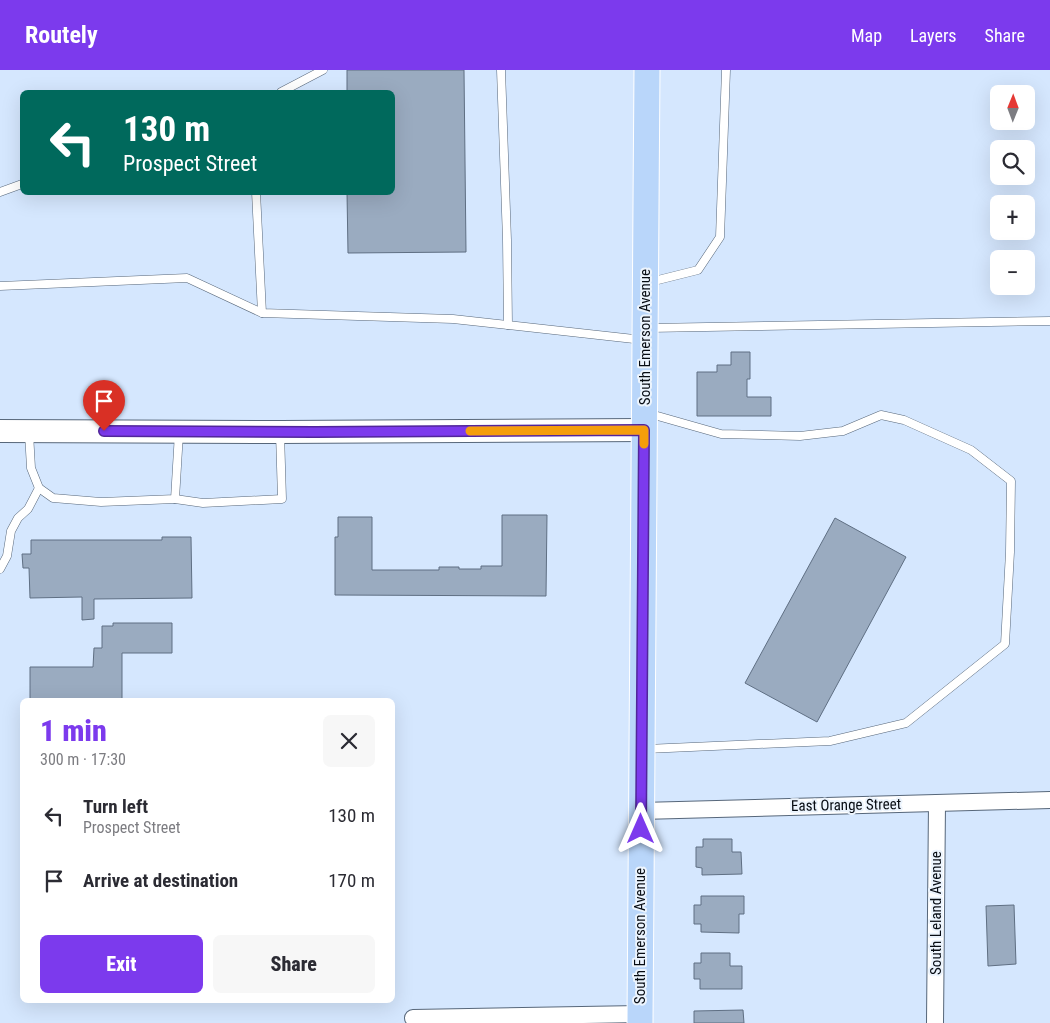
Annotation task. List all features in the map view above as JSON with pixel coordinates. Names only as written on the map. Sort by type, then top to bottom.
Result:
[{"type":"main road","name":"South Emerson Avenue","points":[[640,1018],[647,70]]},
{"type":"main road","points":[[0,431],[280,432],[644,421]]},
{"type":"street","name":"East Orange Street","points":[[641,811],[1050,800]]},
{"type":"street","name":"South Leland Avenue","points":[[935,1023],[936,803]]},
{"type":"street","points":[[413,1018],[640,1018]]},
{"type":"lane","points":[[285,90],[323,70]]},
{"type":"lane","points":[[500,70],[507,240],[508,325]]},
{"type":"lane","points":[[645,283],[698,270],[720,237],[726,70]]},
{"type":"lane","points":[[0,192],[20,185]]},
{"type":"lane","points":[[256,195],[262,313]]},
{"type":"lane","points":[[0,286],[187,278],[262,313],[453,319],[508,325],[645,334],[1050,321]]},
{"type":"lane","points":[[642,749],[830,741],[906,723],[1005,644],[1010,552],[1011,481],[971,450],[904,420],[881,415],[843,431],[800,436],[721,434],[644,421]]},
{"type":"lane","points":[[29,431],[30,468],[39,488],[53,498],[101,502],[176,499],[203,503],[282,499],[280,432]]},
{"type":"lane","points":[[176,499],[180,431]]},
{"type":"lane","points":[[0,569],[7,556],[11,531],[18,518],[28,509],[39,488]]},
{"type":"building","points":[[347,70],[464,70],[466,252],[348,253],[347,195],[395,195],[395,90],[347,90]]},
{"type":"building","points":[[731,352],[750,352],[750,379],[747,379],[747,397],[771,397],[771,416],[697,416],[697,372],[717,372],[717,365],[731,365]]},
{"type":"building","points":[[502,515],[547,515],[546,596],[335,595],[335,537],[338,537],[338,517],[372,517],[372,570],[439,570],[439,567],[481,569],[481,566],[502,566]]},
{"type":"building","points":[[835,518],[906,557],[817,722],[745,683]]},
{"type":"building","points":[[162,537],[191,537],[192,598],[94,599],[94,619],[82,620],[82,597],[30,598],[29,568],[23,568],[22,554],[31,554],[31,540],[162,540]]},
{"type":"building","points":[[113,623],[172,623],[172,653],[122,653],[122,698],[30,698],[30,667],[93,667],[94,648],[102,648],[102,626],[113,626]]},
{"type":"building","points":[[703,839],[732,839],[732,852],[741,852],[742,874],[702,875],[702,868],[696,867],[696,847],[703,847]]},
{"type":"building","points":[[701,896],[744,896],[744,914],[739,914],[739,933],[701,932],[701,924],[694,924],[694,905],[701,905]]},
{"type":"building","points":[[1014,905],[1016,964],[988,966],[986,906]]},
{"type":"building","points":[[701,953],[730,953],[730,966],[742,966],[742,989],[700,989],[700,979],[694,979],[694,963],[701,963]]},
{"type":"building","points":[[743,1010],[744,1023],[694,1023],[694,1011]]},
{"type":"slow traffic","points":[[470,431],[644,430],[644,444]]},
{"type":"route","points":[[104,431],[644,430],[641,829]]}]
